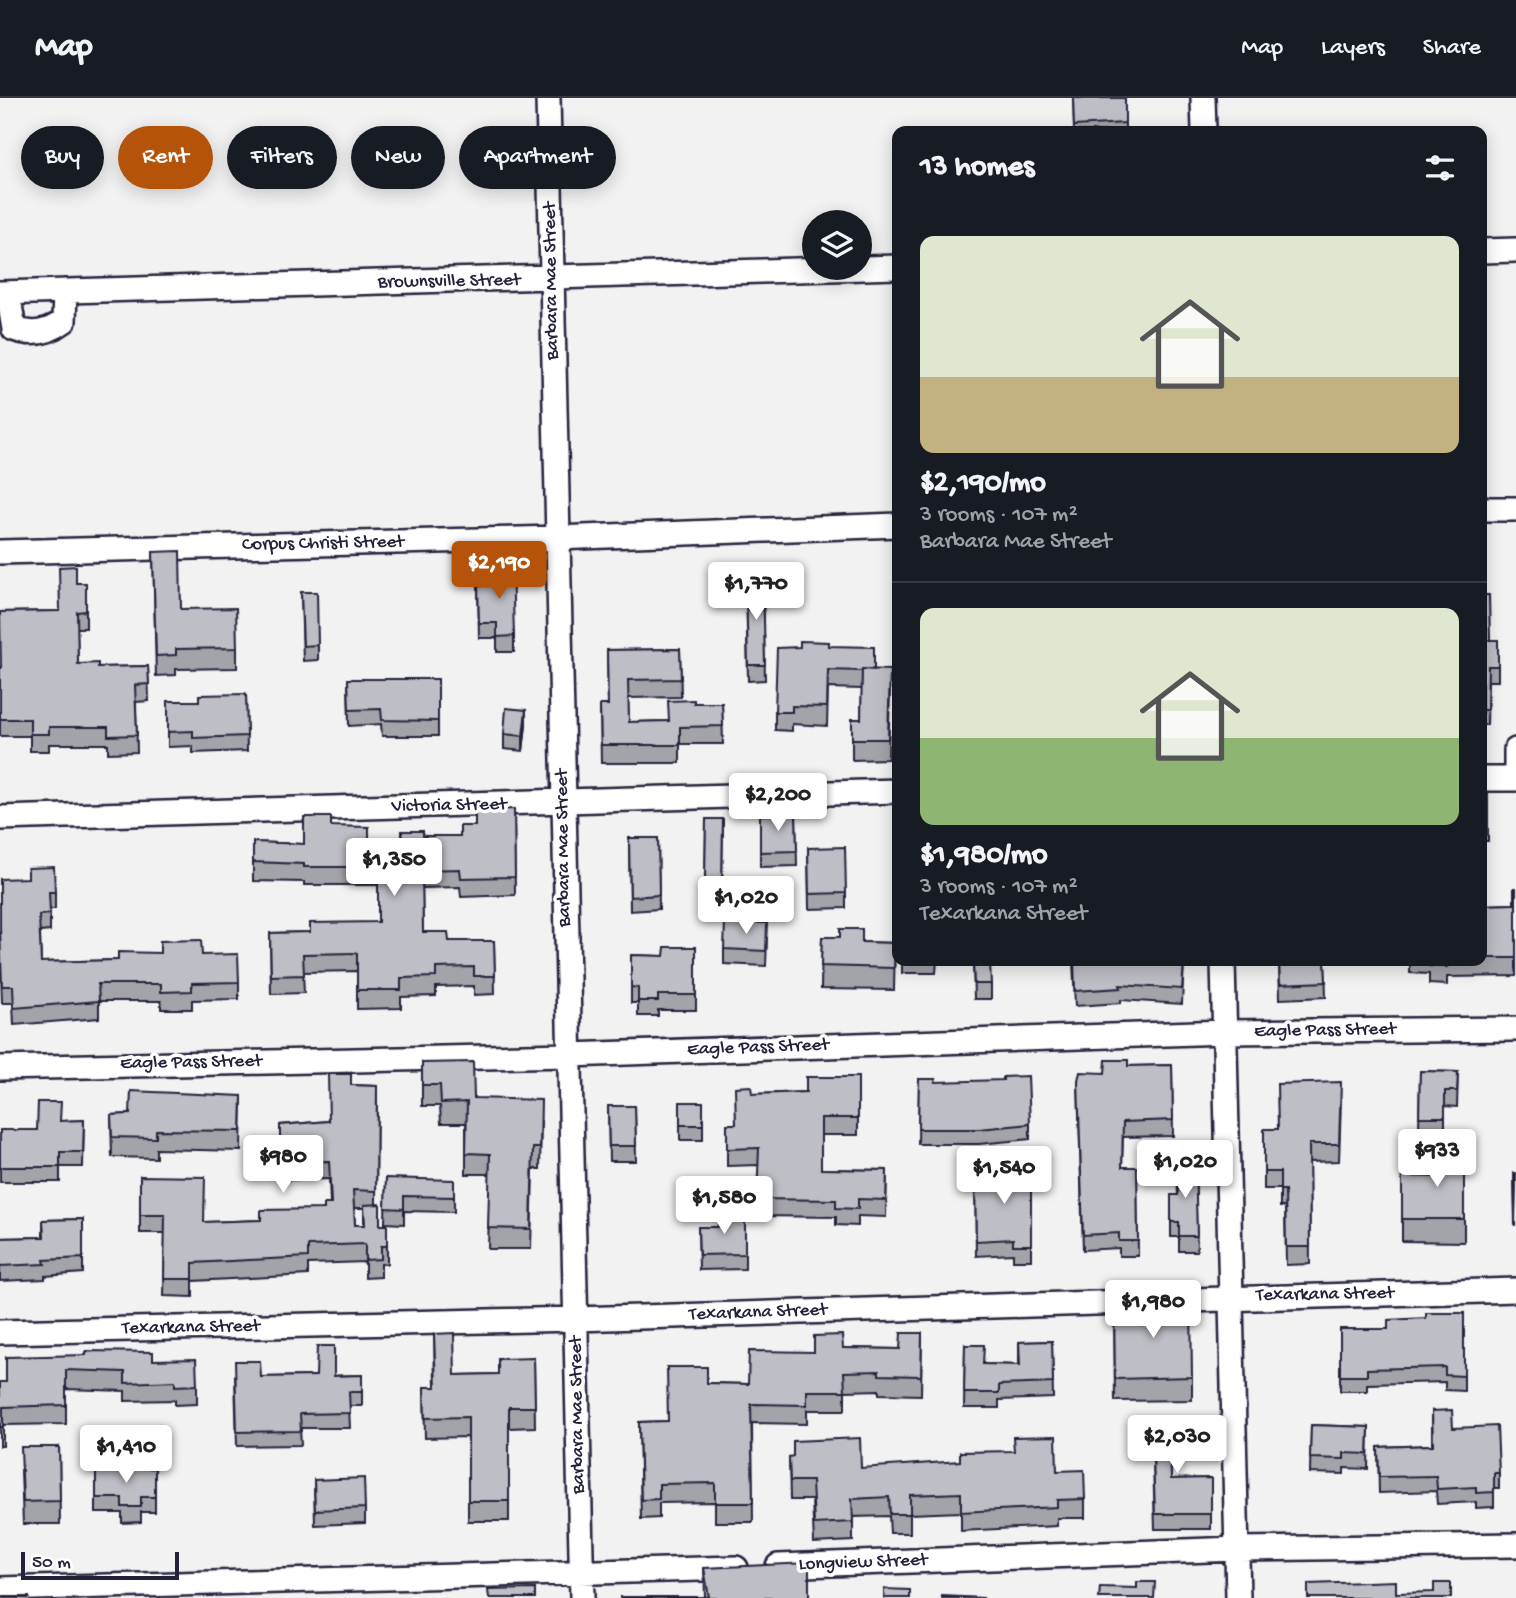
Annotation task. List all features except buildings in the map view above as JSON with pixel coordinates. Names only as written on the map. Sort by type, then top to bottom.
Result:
[{"type":"street","name":"Barbara Mae Street","points":[[548,98],[582,1598]]},
{"type":"street","points":[[1203,98],[1204,126]]},
{"type":"street","points":[[1487,251],[1516,250]]},
{"type":"street","name":"Brownsville Street","points":[[4,293],[892,267]]},
{"type":"street","points":[[4,293],[14,329],[28,334],[44,332],[64,321],[65,291]]},
{"type":"street","points":[[1487,509],[1516,509]]},
{"type":"street","name":"Corpus Christi Street","points":[[0,552],[556,538],[892,525]]},
{"type":"street","points":[[1487,779],[1516,779],[1516,750]]},
{"type":"street","name":"Victoria Street","points":[[0,818],[892,791]]},
{"type":"street","points":[[1223,966],[1238,1598]]},
{"type":"street","name":"Eagle Pass Street","points":[[0,1068],[569,1055],[1225,1032],[1516,1029]]},
{"type":"street","name":"Texarkana Street","points":[[0,1332],[575,1319],[1516,1290]]},
{"type":"street","name":"Longview Street","points":[[0,1589],[582,1574],[1237,1549],[1516,1545]]}]
